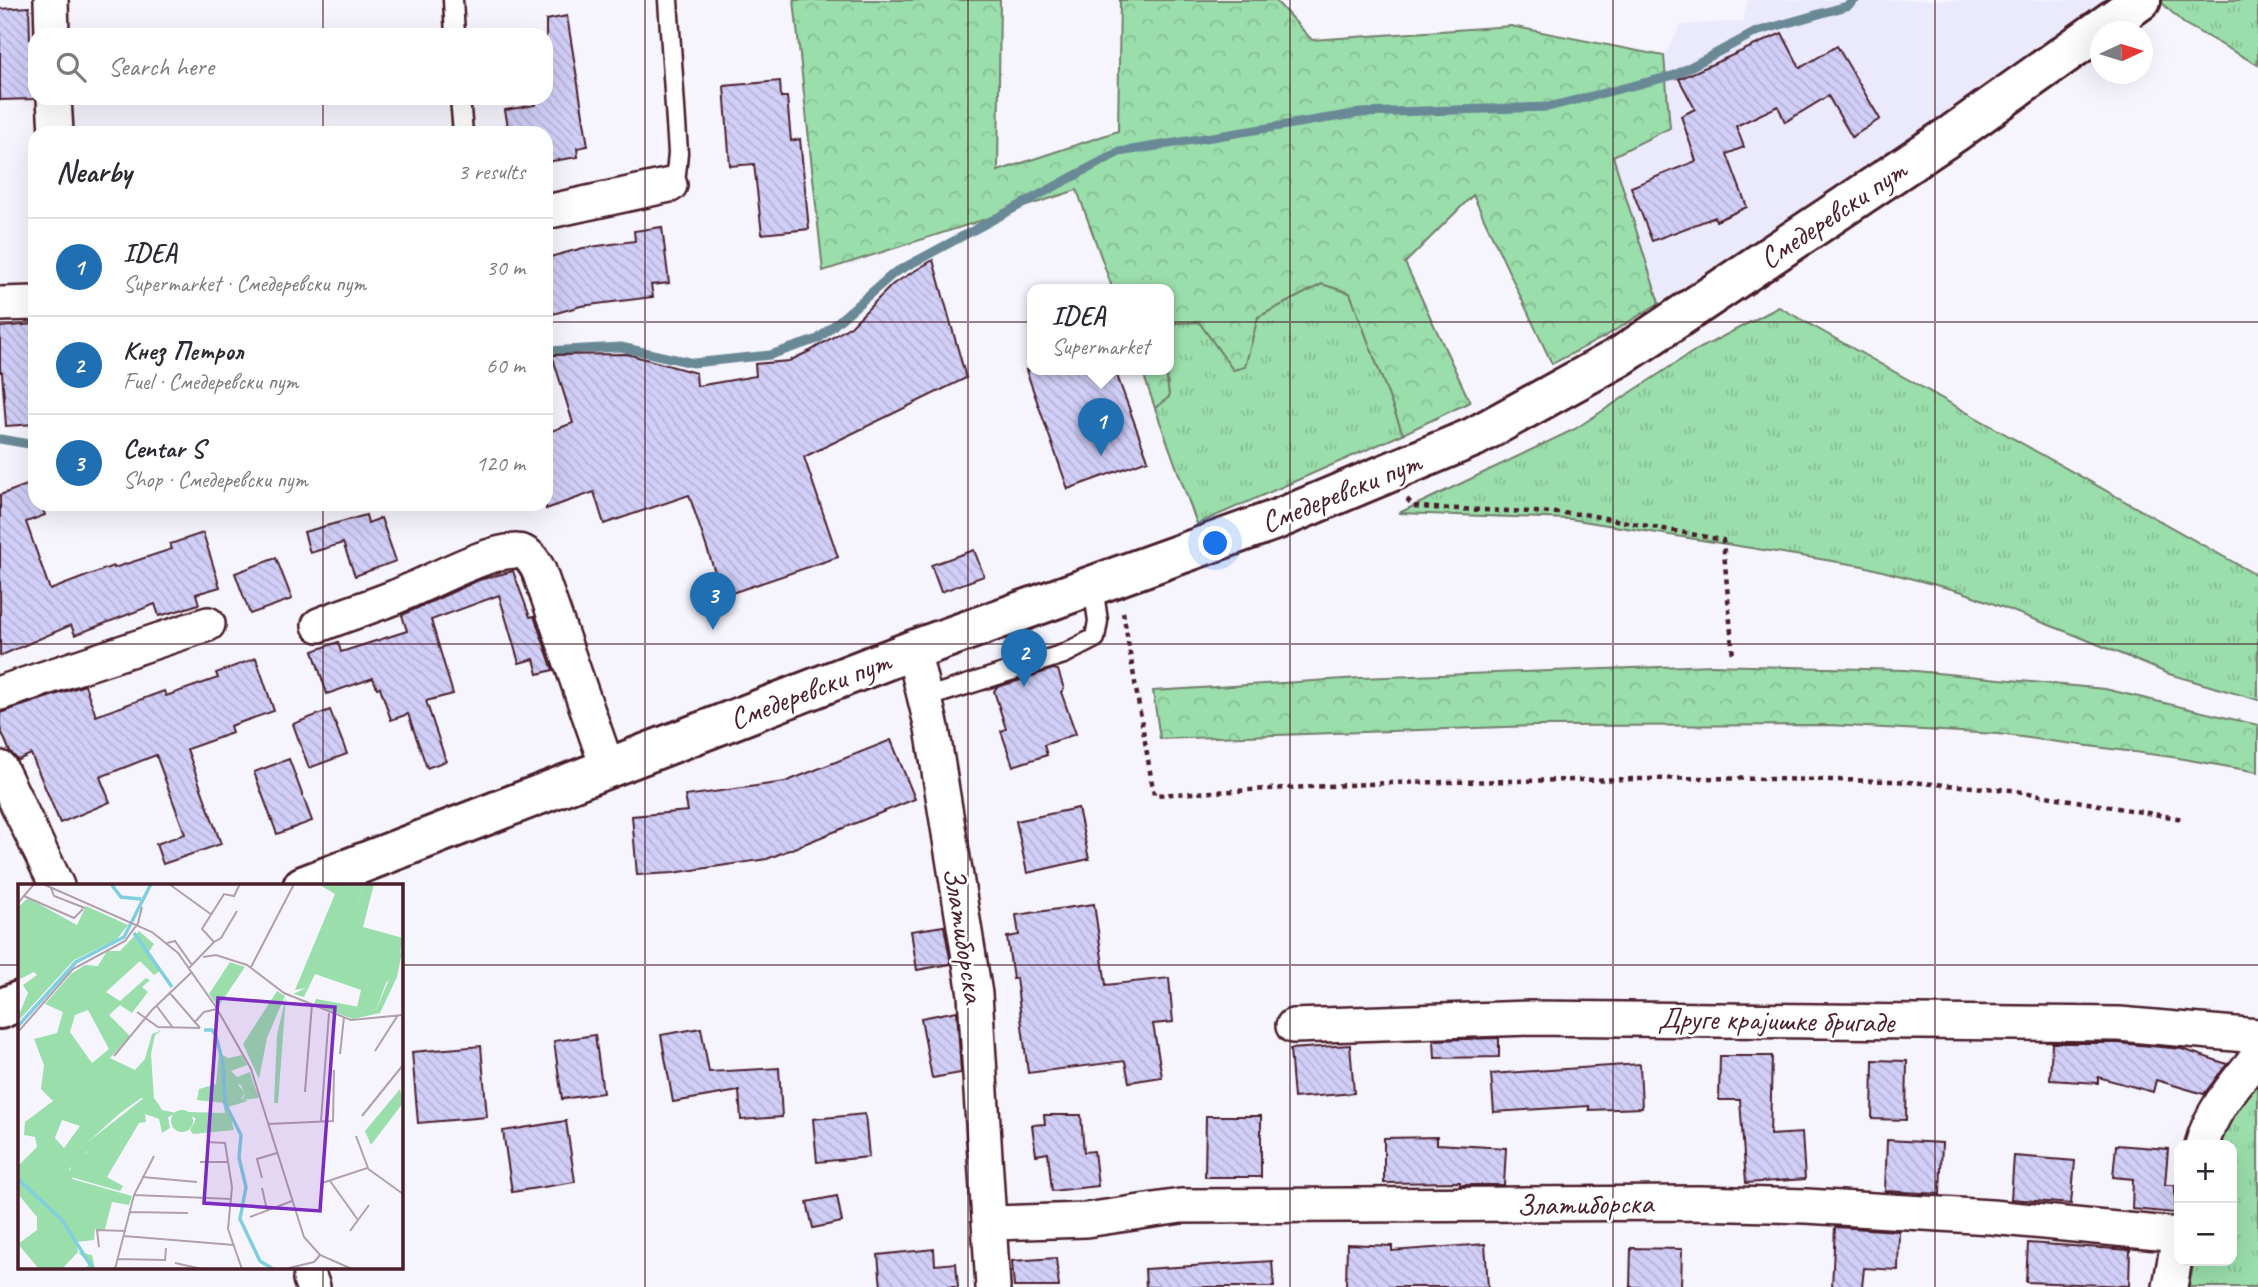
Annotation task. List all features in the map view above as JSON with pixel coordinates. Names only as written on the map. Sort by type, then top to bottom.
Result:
[{"type":"main road","name":"Смедеревски пут","points":[[308,884],[913,650],[1278,519],[1474,437],[1621,356],[1954,133],[2141,0]]},
{"type":"main road","points":[[0,1009],[18,1001]]},
{"type":"street","points":[[51,0],[52,28]]},
{"type":"street","points":[[54,105],[56,126]]},
{"type":"street","points":[[553,210],[670,185]]},
{"type":"street","points":[[0,304],[28,303]]},
{"type":"street","points":[[319,625],[479,561],[519,550],[526,553],[539,570],[608,769]]},
{"type":"street","points":[[0,693],[208,624]]},
{"type":"street","name":"Златиборска","points":[[913,650],[932,728],[975,994],[993,1287]]},
{"type":"street","points":[[0,768],[56,884]]},
{"type":"street","name":"Друге крајишке бригаде","points":[[1293,1026],[1530,1018],[2119,1024],[2258,1036]]},
{"type":"street","points":[[2204,1140],[2214,1114],[2258,1056]]},
{"type":"street","name":"Златиборска","points":[[991,1223],[1086,1220],[1181,1206],[1699,1203],[1806,1206],[1991,1217],[2174,1235]]},
{"type":"street","points":[[2170,1287],[2174,1264]]},
{"type":"lane","points":[[453,0],[455,28]]},
{"type":"lane","points":[[667,0],[678,153],[676,174],[670,185]]},
{"type":"lane","points":[[461,105],[462,126]]},
{"type":"lane","points":[[925,698],[1064,654],[1095,638],[1105,581]]},
{"type":"path","points":[[1387,474],[1401,495],[1414,506],[1583,514],[1723,540],[1733,656]]},
{"type":"path","points":[[1105,581],[1154,795],[1399,782],[1704,778],[1896,781],[2011,790],[2183,819]]},
{"type":"shaded area","points":[[1748,0],[2118,0],[1944,126],[1659,303],[1613,156],[1670,128],[1664,56],[1681,25],[1743,21]]},
{"type":"green space","points":[[794,0],[1000,0],[998,171],[1118,131],[1120,0],[1275,0],[1312,40],[1511,26],[1664,56],[1670,128],[1613,156],[1659,303],[1606,336],[1552,364],[1473,195],[1405,263],[1470,402],[1403,434],[1350,293],[1322,284],[1258,317],[1245,367],[1233,370],[1199,322],[1174,325],[1174,284],[1111,284],[1077,190],[823,271]]},
{"type":"green space","points":[[2258,0],[2258,65],[2183,23],[2161,2]]},
{"type":"green space","points":[[1322,284],[1350,293],[1403,434],[1197,524],[1155,408],[1169,396],[1167,375],[1174,375],[1174,325],[1199,322],[1233,369],[1258,317]]},
{"type":"green space","points":[[1779,307],[2258,576],[2258,700],[2169,674],[1963,592],[1863,566],[1570,519],[1399,513],[1575,429],[1691,353]]},
{"type":"green space","points":[[1144,375],[1167,375],[1169,397],[1155,408]]},
{"type":"green space","points":[[1713,665],[1905,670],[2105,689],[2258,725],[2258,772],[2172,757],[1998,734],[1828,725],[1536,726],[1160,739],[1153,691],[1360,678]]},
{"type":"green space","points":[[2258,1079],[2258,1287],[2189,1287],[2193,1266],[2237,1266],[2237,1140],[2222,1140],[2233,1111]]},
{"type":"building","points":[[29,7],[28,99],[0,100],[0,9]]},
{"type":"building","points":[[567,16],[588,146],[577,148],[578,157],[553,161],[553,126],[508,126],[505,110],[553,105],[553,28],[546,28],[546,20]]},
{"type":"building","points":[[1782,33],[1800,68],[1837,46],[1880,119],[1852,137],[1828,96],[1785,122],[1778,106],[1736,126],[1744,147],[1727,154],[1747,207],[1716,221],[1715,217],[1652,241],[1631,187],[1696,161],[1681,116],[1695,109],[1679,79]]},
{"type":"building","points":[[780,81],[781,97],[787,97],[791,141],[800,139],[809,229],[762,234],[754,164],[730,166],[724,86]]},
{"type":"building","points":[[662,227],[669,283],[651,285],[653,297],[581,306],[553,314],[553,256],[583,248],[635,241],[634,231]]},
{"type":"building","points":[[933,260],[966,378],[804,457],[838,557],[723,596],[689,495],[604,524],[594,492],[553,507],[553,430],[573,423],[553,355],[627,354],[696,373],[697,386],[756,376],[755,364],[789,361],[851,326],[893,284]]},
{"type":"building","points":[[28,325],[28,424],[6,426],[0,372],[0,327]]},
{"type":"building","points":[[1028,375],[1117,375],[1148,460],[1068,489]]},
{"type":"building","points":[[28,484],[28,511],[44,511],[45,515],[26,522],[50,590],[113,566],[114,568],[172,549],[170,544],[203,533],[220,587],[196,594],[199,604],[177,611],[159,616],[155,604],[75,635],[71,625],[0,656],[0,495]]},
{"type":"building","points":[[366,515],[368,523],[381,518],[396,561],[355,576],[343,543],[310,553],[304,532]]},
{"type":"building","points":[[974,550],[984,576],[941,592],[931,565]]},
{"type":"building","points":[[276,558],[292,599],[250,614],[235,573]]},
{"type":"building","points":[[513,571],[530,617],[534,616],[553,670],[538,674],[534,659],[519,663],[499,595],[431,620],[453,694],[426,701],[446,761],[427,768],[408,714],[391,720],[380,687],[377,688],[373,678],[327,694],[313,651],[338,642],[341,652],[407,631],[402,615],[479,580]]},
{"type":"building","points":[[256,658],[274,711],[230,726],[232,733],[187,749],[221,844],[163,864],[156,844],[185,834],[156,755],[100,777],[110,802],[60,823],[31,754],[18,760],[10,752],[0,728],[0,713],[85,685],[96,716],[164,691],[166,696],[218,678],[216,673]]},
{"type":"building","points":[[1053,669],[1058,670],[1064,689],[1061,692],[1076,734],[1044,745],[1047,755],[1013,766],[1001,731],[1006,729],[994,691],[997,687],[1026,681],[1029,677]]},
{"type":"building","points":[[330,710],[347,754],[309,768],[293,724]]},
{"type":"building","points":[[891,740],[915,799],[767,859],[673,873],[637,875],[632,816],[688,811],[685,796],[785,782]]},
{"type":"building","points":[[289,759],[312,821],[277,834],[254,772]]},
{"type":"building","points":[[1078,808],[1089,859],[1027,873],[1016,821]]},
{"type":"building","points":[[1094,904],[1106,985],[1169,978],[1173,1022],[1153,1024],[1162,1077],[1129,1082],[1125,1061],[1028,1073],[1016,978],[1013,979],[1007,937],[1019,935],[1016,915]]},
{"type":"building","points":[[944,926],[951,964],[917,970],[911,931]]},
{"type":"building","points":[[957,1011],[961,1073],[932,1078],[921,1018]]},
{"type":"building","points":[[701,1028],[709,1072],[779,1068],[782,1117],[741,1120],[739,1091],[673,1102],[661,1035]]},
{"type":"building","points":[[595,1035],[603,1093],[562,1099],[554,1041]]},
{"type":"building","points":[[1499,1038],[1499,1057],[1435,1058],[1434,1040]]},
{"type":"building","points":[[2052,1043],[2118,1043],[2182,1049],[2227,1064],[2204,1094],[2156,1080],[2153,1092],[2098,1077],[2098,1083],[2050,1080]]},
{"type":"building","points":[[1350,1045],[1354,1093],[1294,1098],[1290,1049]]},
{"type":"building","points":[[481,1046],[487,1117],[418,1123],[412,1052]]},
{"type":"building","points":[[1720,1056],[1772,1056],[1770,1135],[1802,1133],[1805,1179],[1746,1183],[1740,1100],[1719,1100]]},
{"type":"building","points":[[1873,1060],[1907,1061],[1906,1120],[1872,1119]]},
{"type":"building","points":[[1640,1064],[1642,1108],[1589,1110],[1589,1106],[1494,1112],[1491,1074]]},
{"type":"building","points":[[865,1114],[869,1157],[817,1162],[813,1119]]},
{"type":"building","points":[[1044,1115],[1081,1115],[1084,1152],[1094,1151],[1098,1186],[1052,1191],[1048,1153],[1036,1155],[1032,1125],[1045,1124]]},
{"type":"building","points":[[1206,1116],[1261,1116],[1261,1177],[1205,1177]]},
{"type":"building","points":[[566,1121],[575,1182],[512,1192],[503,1131]]},
{"type":"building","points":[[1437,1137],[1437,1144],[1506,1148],[1504,1185],[1460,1185],[1460,1182],[1384,1183],[1384,1138]]},
{"type":"building","points":[[1887,1140],[1942,1143],[1940,1194],[1885,1191]]},
{"type":"building","points":[[2116,1145],[2168,1149],[2165,1185],[2174,1185],[2174,1213],[2132,1209],[2133,1179],[2113,1177]]},
{"type":"building","points":[[2014,1156],[2075,1161],[2071,1204],[2011,1199]]},
{"type":"building","points":[[837,1196],[842,1222],[813,1228],[807,1202]]},
{"type":"building","points":[[1835,1227],[1899,1231],[1898,1270],[1864,1268],[1862,1287],[1832,1287]]},
{"type":"building","points":[[2028,1243],[2130,1250],[2129,1286],[2026,1282]]},
{"type":"building","points":[[1347,1244],[1392,1246],[1392,1251],[1485,1244],[1488,1287],[1346,1287]]},
{"type":"building","points":[[1631,1248],[1682,1249],[1681,1287],[1630,1287]]},
{"type":"building","points":[[934,1249],[935,1265],[956,1263],[958,1287],[881,1287],[878,1255]]},
{"type":"building","points":[[1056,1258],[1059,1287],[1014,1287],[1012,1261]]},
{"type":"building","points":[[1272,1261],[1274,1287],[1146,1287],[1145,1269]]},
{"type":"waterway","points":[[553,351],[621,347],[693,363],[770,355],[818,339],[894,273],[1119,152],[1360,113],[1548,107],[1675,75],[1756,32],[1847,6],[1855,0]]},
{"type":"waterway","points":[[0,439],[28,444]]},
{"type":"place","name":"IDEA","points":[[1101,456]]},
{"type":"place","name":"Centar S","points":[[713,630]]},
{"type":"place","name":"Кнез Петрол","points":[[1024,687]]}]
